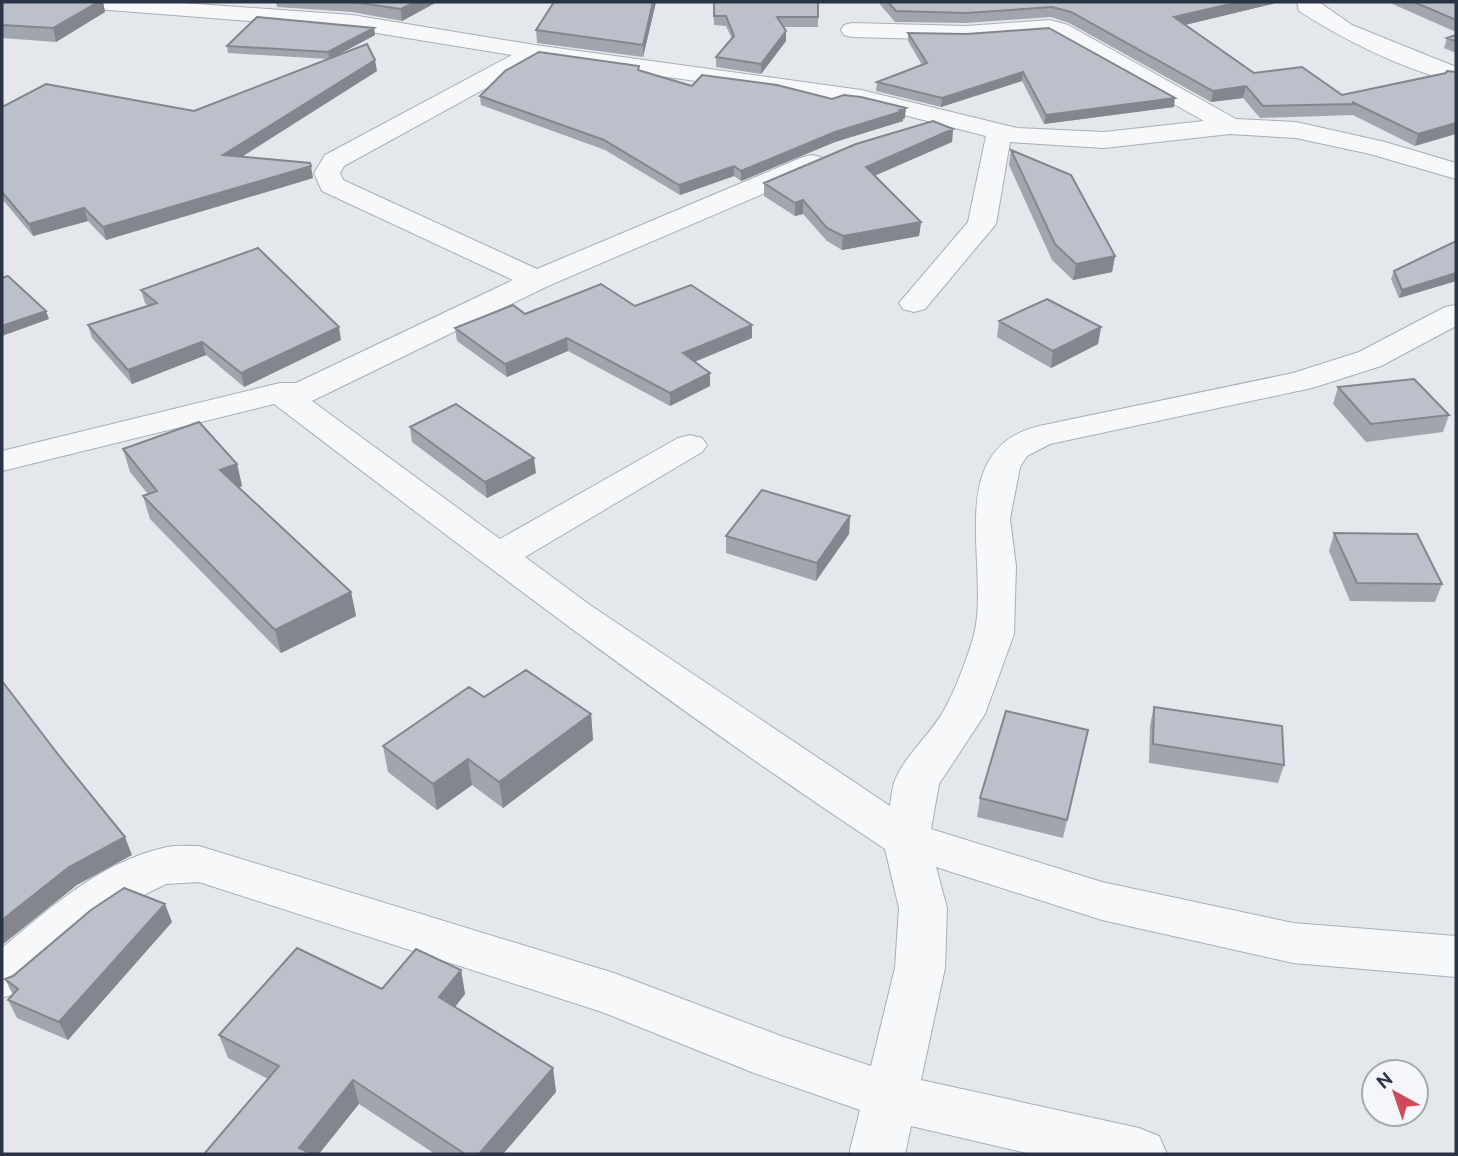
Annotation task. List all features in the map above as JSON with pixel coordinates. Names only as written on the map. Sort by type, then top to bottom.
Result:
[{"type":"street","points":[[84,2],[352,22],[861,97],[943,120],[1017,136],[1104,139],[1230,126],[1296,130],[1376,147],[1456,172]]},
{"type":"street","points":[[1308,2],[1307,6],[1344,30],[1456,75]]},
{"type":"street","points":[[852,30],[966,33],[1049,27],[1060,30],[1230,126]]},
{"type":"street","points":[[536,51],[334,161],[327,173],[332,185],[537,280]]},
{"type":"street","points":[[894,134],[943,120]]},
{"type":"street","points":[[914,303],[982,224],[999,132]]},
{"type":"street","points":[[2,461],[280,393],[302,393],[537,280],[832,154]]},
{"type":"street","points":[[877,1154],[920,968],[923,908],[906,839],[917,781],[964,714],[995,634],[997,566],[992,519],[1002,467],[1015,449],[1039,436],[1300,381],[1370,359],[1456,314]]},
{"type":"street","points":[[280,393],[576,614],[813,779],[906,839],[1101,901],[1293,943],[1456,957]]},
{"type":"street","points":[[499,556],[690,445]]},
{"type":"street","points":[[2,977],[75,916],[131,879],[165,866],[199,864],[614,994],[773,1057],[891,1097],[1139,1154]]},
{"type":"building","points":[[2,2],[98,2],[53,28],[2,25]]},
{"type":"building","points":[[353,2],[415,2],[401,9]]},
{"type":"building","points":[[554,2],[653,2],[643,45],[536,30]]},
{"type":"building","points":[[714,2],[818,2],[818,17],[777,17],[786,31],[761,64],[716,57],[734,36],[726,16],[714,16]]},
{"type":"building","points":[[888,2],[1239,2],[1174,17],[1254,73],[1302,67],[1342,95],[1447,71],[1456,72],[1456,123],[1418,134],[1352,102],[1355,104],[1263,106],[1246,86],[1213,91],[1071,12],[1052,7],[967,13],[896,11]]},
{"type":"building","points":[[1414,2],[1456,2],[1456,20]]},
{"type":"building","points":[[257,17],[374,28],[328,52],[227,46]]},
{"type":"building","points":[[1049,28],[1175,98],[1046,115],[1023,72],[942,98],[877,82],[927,63],[908,33],[967,34]]},
{"type":"building","points":[[367,44],[375,60],[223,155],[310,163],[311,166],[103,227],[84,208],[29,224],[2,192],[2,107],[46,84],[194,111]]},
{"type":"building","points":[[539,52],[639,66],[638,70],[692,86],[702,75],[777,85],[832,99],[844,95],[861,97],[906,108],[835,132],[741,171],[734,166],[679,185],[604,140],[480,96],[505,71]]},
{"type":"building","points":[[933,121],[953,129],[866,167],[921,222],[843,236],[827,228],[803,200],[795,203],[764,183],[856,144]]},
{"type":"building","points":[[1011,150],[1071,175],[1115,256],[1076,264],[1055,244]]},
{"type":"building","points":[[1456,241],[1456,273],[1402,290],[1394,271]]},
{"type":"building","points":[[258,248],[339,327],[241,373],[202,342],[128,370],[88,325],[157,303],[141,290]]},
{"type":"building","points":[[8,276],[46,311],[2,326],[2,278]]},
{"type":"building","points":[[601,284],[635,306],[691,285],[752,325],[683,353],[710,373],[670,393],[567,338],[505,364],[455,328],[513,305],[525,314]]},
{"type":"building","points":[[1047,299],[1101,327],[1053,351],[999,321]]},
{"type":"building","points":[[1414,379],[1449,415],[1371,424],[1338,387]]},
{"type":"building","points":[[456,404],[534,458],[485,482],[410,427]]},
{"type":"building","points":[[199,422],[237,464],[220,470],[351,592],[275,630],[143,496],[157,491],[123,449]]},
{"type":"building","points":[[762,490],[850,516],[817,563],[726,536]]},
{"type":"building","points":[[1334,533],[1417,534],[1442,584],[1357,583]]},
{"type":"building","points":[[526,670],[591,714],[499,782],[468,759],[433,784],[383,746],[469,687],[484,697]]},
{"type":"building","points":[[2,681],[125,837],[69,867],[2,920]]},
{"type":"building","points":[[1154,707],[1282,726],[1284,765],[1153,744]]},
{"type":"building","points":[[1006,711],[1088,730],[1067,820],[980,798]]},
{"type":"building","points":[[124,888],[165,904],[59,1022],[8,1000],[18,989],[5,979],[13,976],[91,910]]},
{"type":"building","points":[[297,948],[382,989],[416,949],[461,970],[439,997],[553,1068],[479,1154],[465,1154],[353,1080],[299,1148],[312,1154],[204,1154],[279,1066],[219,1035]]}]
